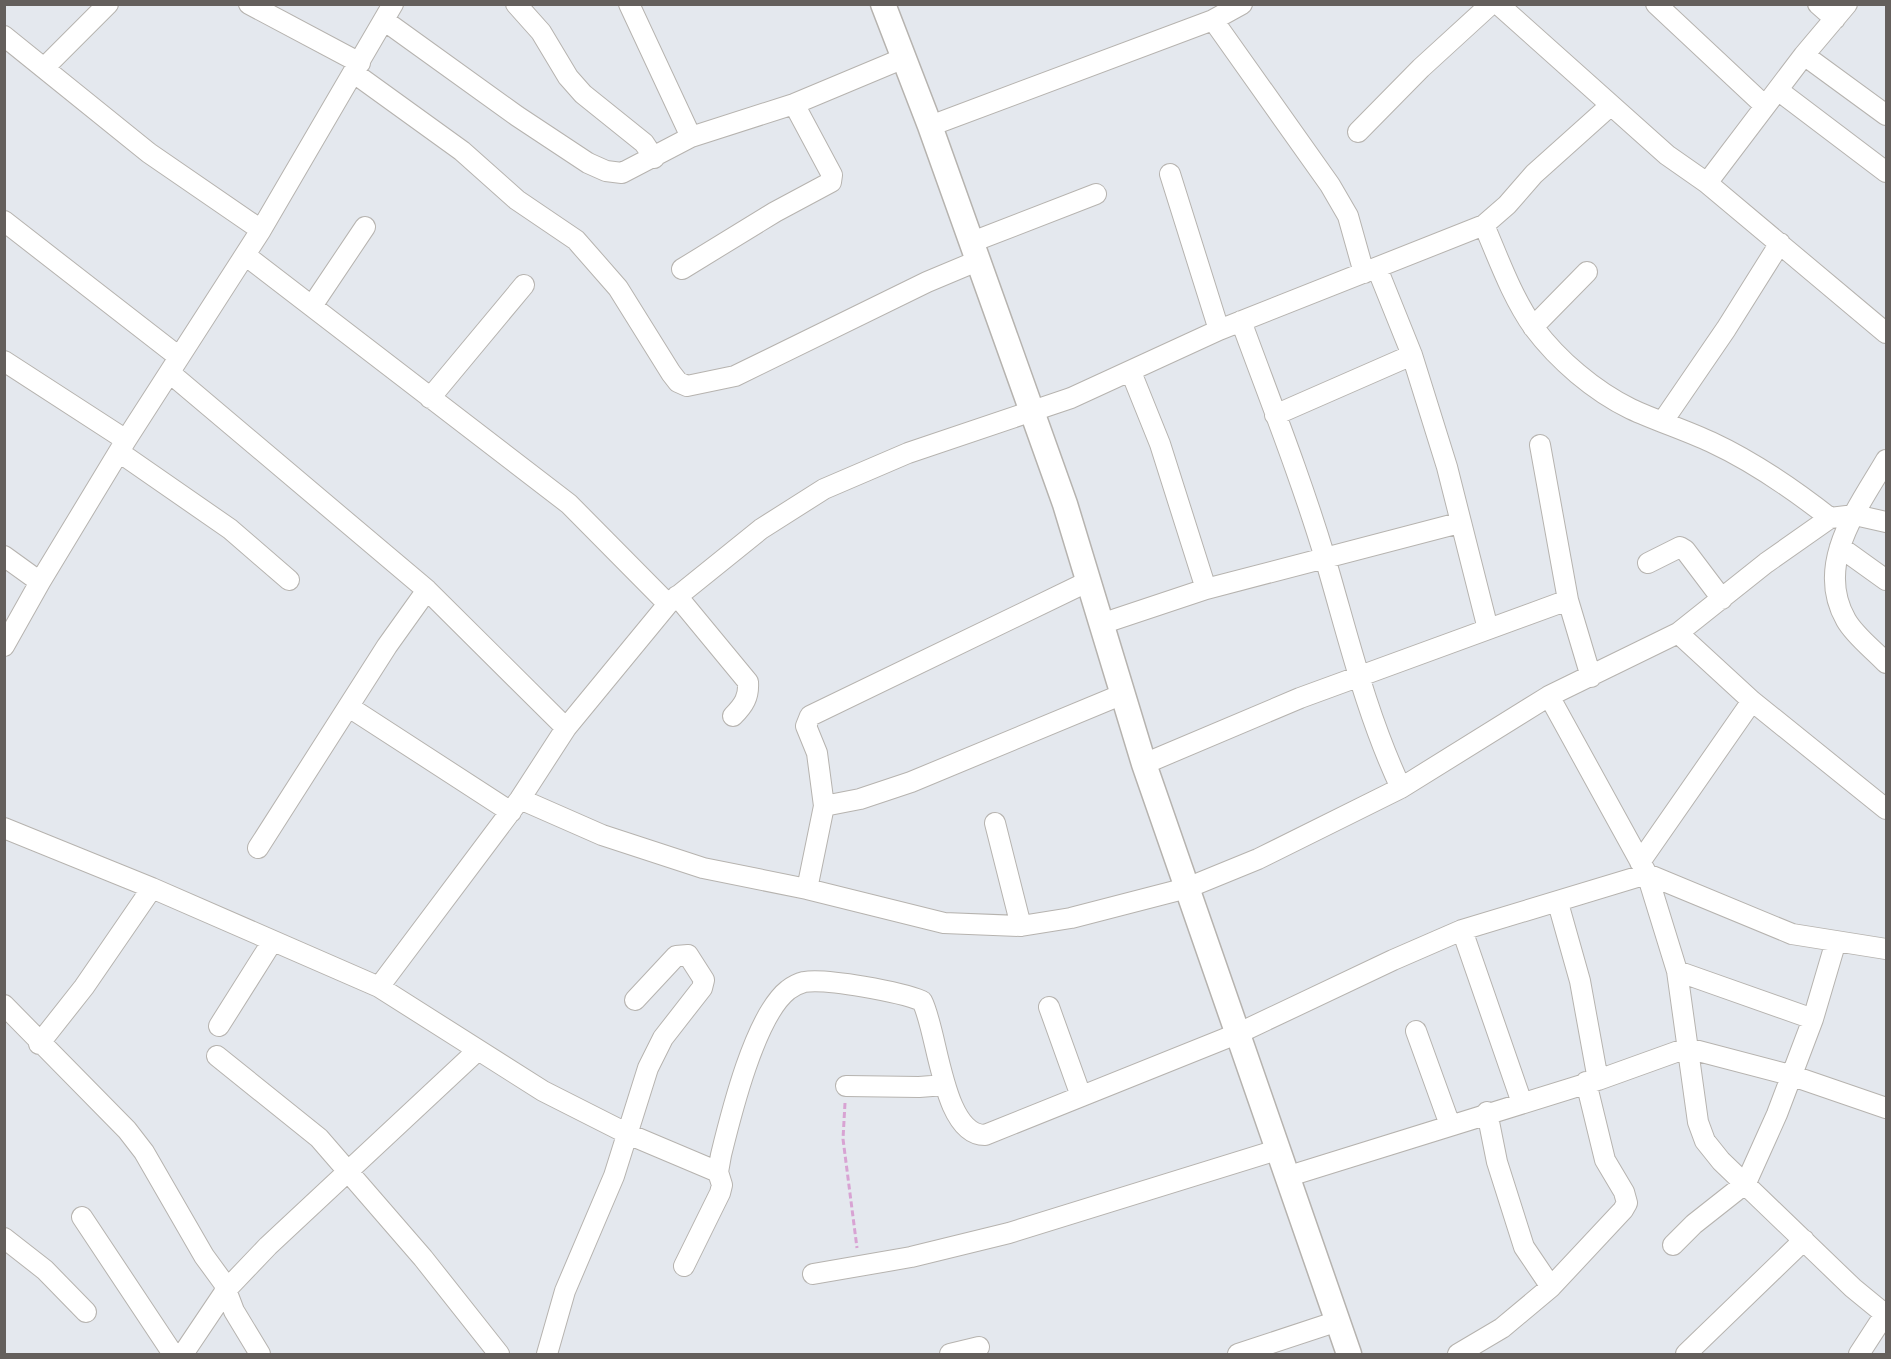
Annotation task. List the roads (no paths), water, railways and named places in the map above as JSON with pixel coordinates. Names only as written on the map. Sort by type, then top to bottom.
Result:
[{"type":"street","points":[[45,67],[108,4]]},
{"type":"street","points":[[249,4],[357,68],[462,151],[517,200],[576,240],[618,288],[670,373],[678,382],[687,386],[735,376],[927,282],[974,252],[1096,194]]},
{"type":"street","points":[[516,4],[541,32],[568,77],[583,94],[644,143],[654,158]]},
{"type":"street","points":[[629,4],[690,137]]},
{"type":"street","points":[[883,4],[930,126],[1065,504],[1144,764],[1239,1033],[1276,1150],[1349,1354]]},
{"type":"street","points":[[930,126],[1214,20],[1242,4]]},
{"type":"street","points":[[1358,132],[1421,68],[1491,4]]},
{"type":"street","points":[[1498,4],[1666,155],[1707,183],[1887,333]]},
{"type":"street","points":[[1656,4],[1765,106]]},
{"type":"street","points":[[1707,183],[1779,91],[1804,55],[1841,12],[1818,4]]},
{"type":"street","points":[[4,646],[122,446],[261,230],[389,13],[517,116],[588,163],[606,171],[622,173],[690,137],[794,104],[904,58]]},
{"type":"street","points":[[1214,20],[1330,184],[1348,216],[1370,270],[1412,355],[1447,467],[1459,523],[1488,629]]},
{"type":"street","points":[[4,36],[149,153],[261,230]]},
{"type":"street","points":[[1804,55],[1887,115]]},
{"type":"street","points":[[1779,91],[1887,172]]},
{"type":"street","points":[[682,269],[833,179],[794,104]]},
{"type":"street","points":[[379,987],[516,806],[566,728],[673,600],[761,529],[824,489],[908,453],[1033,413],[1131,372],[1219,330],[1484,225],[1507,205],[1534,174],[1611,105]]},
{"type":"street","points":[[1170,174],[1219,330]]},
{"type":"street","points":[[4,221],[174,365],[427,590],[566,728]]},
{"type":"street","points":[[1484,225],[1507,280],[1533,327],[1560,358],[1600,390],[1631,409],[1713,442],[1774,477],[1830,518]]},
{"type":"street","points":[[312,306],[365,227]]},
{"type":"street","points":[[1664,421],[1726,329],[1779,243]]},
{"type":"street","points":[[245,255],[569,504],[673,600],[726,652],[748,682],[749,692],[744,705],[733,716]]},
{"type":"street","points":[[1533,327],[1587,272]]},
{"type":"street","points":[[430,398],[524,285]]},
{"type":"street","points":[[1241,321],[1325,559],[1358,678],[1383,749],[1401,788]]},
{"type":"street","points":[[1275,415],[1412,355]]},
{"type":"street","points":[[4,361],[122,446],[221,522],[289,580]]},
{"type":"street","points":[[1131,372],[1174,485],[1206,589]]},
{"type":"street","points":[[1540,445],[1568,600],[1591,677]]},
{"type":"street","points":[[1887,460],[1855,515],[1840,547],[1833,574],[1834,596],[1847,622],[1887,663]]},
{"type":"street","points":[[349,707],[516,806],[703,868],[807,889],[945,923],[1021,926],[1071,918],[1187,888],[1258,859],[1401,788],[1549,696],[1678,633],[1766,562],[1830,518],[1855,515],[1887,522]]},
{"type":"street","points":[[1101,624],[1206,589],[1459,523]]},
{"type":"street","points":[[1648,562],[1673,549],[1680,547],[1686,550],[1722,599]]},
{"type":"street","points":[[1840,547],[1887,580]]},
{"type":"street","points":[[4,556],[40,582]]},
{"type":"street","points":[[807,889],[824,806],[819,763],[806,726],[810,716],[1087,582]]},
{"type":"street","points":[[258,848],[427,590]]},
{"type":"street","points":[[1144,764],[1300,698],[1568,600]]},
{"type":"street","points":[[1678,633],[1752,701],[1887,809]]},
{"type":"street","points":[[824,806],[860,799],[932,773],[1123,694]]},
{"type":"street","points":[[1549,696],[1644,868],[1677,971],[1698,1122],[1705,1141],[1720,1161],[1853,1288],[1886,1314],[1859,1354]]},
{"type":"street","points":[[684,1266],[720,1193],[722,1185],[718,1172],[725,1141],[756,1041],[787,991],[804,982],[822,982],[908,995],[922,1000],[930,1018],[945,1084],[957,1115],[968,1131],[974,1135],[995,1133],[1239,1033],[1462,930],[1558,903],[1644,868],[1752,701]]},
{"type":"street","points":[[995,823],[1021,926]]},
{"type":"street","points":[[4,828],[152,888],[379,987],[477,1052],[543,1091],[628,1134],[718,1172]]},
{"type":"street","points":[[1644,868],[1792,934],[1887,949]]},
{"type":"street","points":[[39,1044],[84,987],[152,888]]},
{"type":"street","points":[[1458,1354],[1502,1328],[1551,1287],[1627,1203],[1624,1192],[1605,1160],[1592,1081],[1580,981],[1558,903]]},
{"type":"street","points":[[1462,930],[1522,1103]]},
{"type":"street","points":[[1673,1245],[1694,1224],[1746,1184],[1777,1114],[1813,1019],[1836,941]]},
{"type":"street","points":[[219,1026],[272,942]]},
{"type":"street","points":[[547,1354],[565,1291],[614,1176],[648,1068],[663,1038],[702,988],[704,980],[688,955],[676,956],[635,1000]]},
{"type":"street","points":[[1677,971],[1813,1019]]},
{"type":"street","points":[[4,1005],[39,1044],[127,1130],[144,1152],[160,1184],[226,1290],[234,1311],[260,1354]]},
{"type":"street","points":[[1049,1007],[1081,1096]]},
{"type":"street","points":[[1416,1030],[1450,1125]]},
{"type":"street","points":[[1286,1177],[1487,1112],[1592,1081],[1688,1048],[1790,1075],[1887,1108]]},
{"type":"street","points":[[183,1354],[226,1290],[268,1246],[477,1052]]},
{"type":"street","points":[[218,1056],[306,1127],[423,1258],[499,1354]]},
{"type":"street","points":[[846,1086],[919,1087],[945,1084]]},
{"type":"street","points":[[1487,1112],[1497,1162],[1524,1247],[1551,1287]]},
{"type":"street","points":[[813,1274],[911,1257],[1009,1233],[1276,1150]]},
{"type":"street","points":[[82,1217],[173,1354]]},
{"type":"street","points":[[4,1238],[45,1270],[86,1312]]},
{"type":"street","points":[[1686,1354],[1804,1240]]},
{"type":"street","points":[[1238,1354],[1338,1321]]},
{"type":"street","points":[[950,1354],[979,1347]]}]
